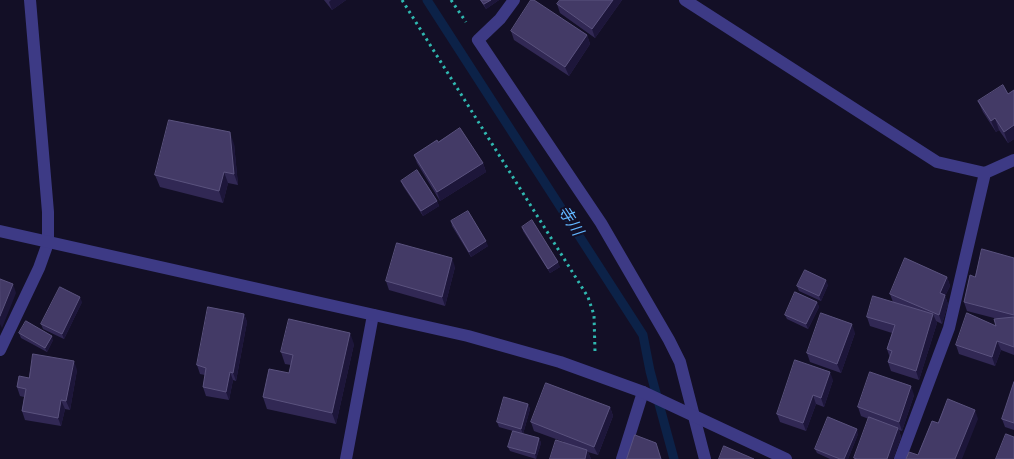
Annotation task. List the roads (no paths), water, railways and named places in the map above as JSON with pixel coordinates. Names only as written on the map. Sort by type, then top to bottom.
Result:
[{"type":"street","points":[[0,350],[32,283],[48,243],[48,212],[30,0]]},
{"type":"street","points":[[514,0],[500,20],[478,40],[601,222],[669,340],[680,362],[689,413],[705,459]]},
{"type":"street","points":[[685,0],[937,162],[985,173],[1014,160]]},
{"type":"street","points":[[900,459],[949,328],[985,173]]},
{"type":"street","points":[[0,232],[468,336],[590,372],[643,392],[786,459]]},
{"type":"street","points":[[346,459],[374,315]]},
{"type":"street","points":[[622,459],[643,392]]},
{"type":"waterway","name":"寺川","points":[[427,0],[643,335],[650,371],[674,459]]}]
